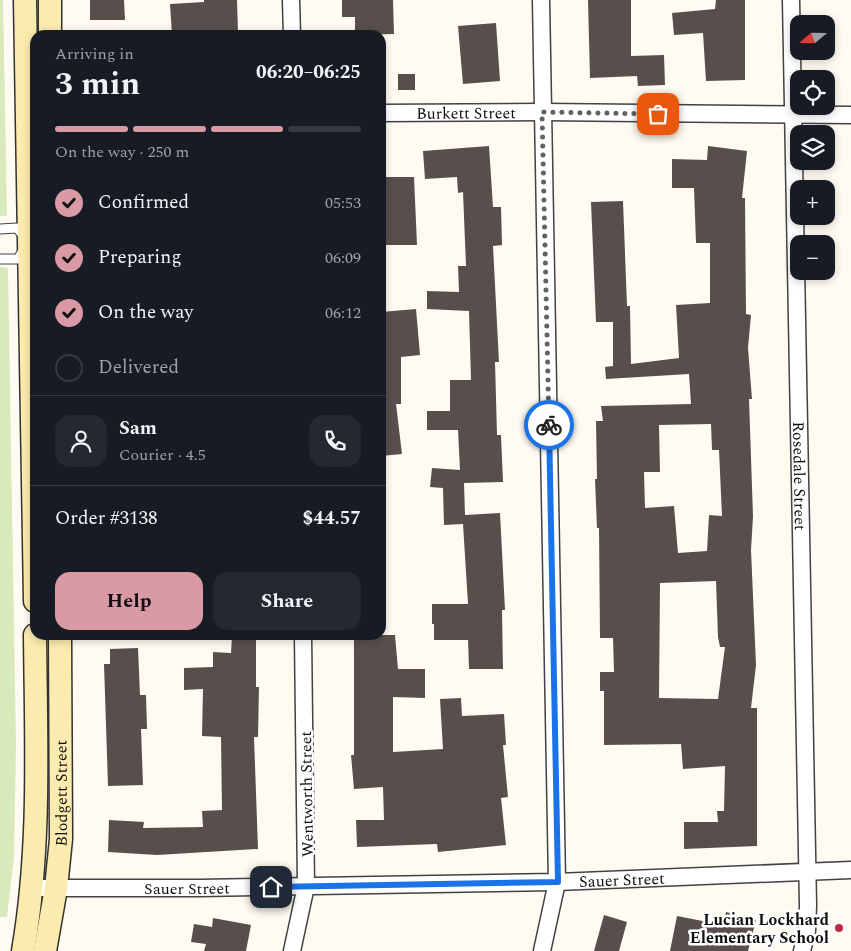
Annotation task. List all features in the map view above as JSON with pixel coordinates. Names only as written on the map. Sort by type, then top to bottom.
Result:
[{"type":"main road","points":[[25,0],[30,102]]},
{"type":"main road","points":[[50,0],[50,30]]},
{"type":"main road","name":"Blodgett Street","points":[[23,951],[33,888],[37,802],[35,640]]},
{"type":"main road","name":"Blodgett Street","points":[[45,951],[56,888],[62,810],[60,640]]},
{"type":"street","points":[[291,0],[292,30]]},
{"type":"street","points":[[541,0],[558,882],[542,951]]},
{"type":"street","name":"Rosedale Street","points":[[791,0],[807,931],[802,951]]},
{"type":"street","name":"Burkett Street","points":[[386,113],[542,112],[793,116],[851,115]]},
{"type":"street","name":"Wentworth Street","points":[[292,951],[306,886],[308,844],[303,640]]},
{"type":"street","name":"Sauer Street","points":[[33,888],[558,882],[851,870]]},
{"type":"lane","points":[[0,229],[17,228],[30,240]]},
{"type":"lane","points":[[0,260],[18,259],[30,244]]},
{"type":"green space","points":[[0,0],[3,0],[7,216],[0,216]]},
{"type":"green space","points":[[0,267],[8,268],[16,745],[14,857],[7,917],[0,917]]},
{"type":"building","points":[[90,0],[124,0],[125,20],[90,20]]},
{"type":"building","points":[[204,0],[237,0],[238,30],[172,30],[170,4],[204,2]]},
{"type":"building","points":[[342,0],[393,0],[394,34],[386,34],[386,30],[355,30],[355,17],[342,17]]},
{"type":"building","points":[[588,0],[631,0],[631,56],[664,55],[665,85],[638,86],[637,76],[590,78]]},
{"type":"building","points":[[716,0],[745,0],[745,80],[706,81],[703,33],[674,35],[672,13],[715,9]]},
{"type":"building","points":[[496,23],[500,81],[463,84],[458,26]]},
{"type":"building","points":[[398,74],[415,74],[415,90],[398,90]]},
{"type":"building","points":[[489,146],[493,207],[501,207],[502,245],[493,246],[499,362],[495,362],[497,435],[501,435],[503,482],[464,483],[465,515],[500,513],[505,610],[502,610],[503,669],[469,669],[468,640],[434,640],[434,624],[432,624],[432,604],[468,604],[463,524],[444,525],[443,488],[430,487],[432,468],[460,470],[458,430],[427,430],[427,411],[450,411],[450,380],[471,380],[469,311],[427,309],[427,291],[459,292],[458,266],[466,266],[463,192],[458,193],[457,177],[425,179],[423,151]]},
{"type":"building","points":[[708,146],[747,151],[742,198],[745,198],[746,314],[751,315],[748,348],[752,399],[749,399],[753,516],[751,550],[756,665],[751,708],[757,708],[757,846],[684,849],[684,822],[718,822],[717,811],[724,811],[725,766],[683,769],[681,744],[604,745],[604,691],[600,691],[600,672],[614,672],[613,638],[600,638],[599,528],[597,528],[595,479],[597,479],[596,421],[603,421],[601,406],[691,404],[689,374],[606,379],[605,367],[613,366],[613,322],[596,322],[591,202],[623,201],[627,306],[630,306],[631,364],[679,358],[676,305],[710,303],[710,243],[696,243],[694,188],[672,188],[672,159],[707,160]],"holes":[[[711,424],[712,450],[719,450],[722,516],[709,515],[707,551],[678,553],[674,506],[645,508],[644,472],[660,472],[659,425]],[[716,581],[718,637],[720,647],[725,647],[718,699],[659,698],[660,583]]]},
{"type":"building","points":[[386,177],[414,177],[417,245],[386,245]]},
{"type":"building","points":[[416,309],[420,355],[401,357],[401,404],[396,404],[402,454],[386,456],[386,312]]},
{"type":"building","points":[[386,635],[395,635],[398,669],[425,669],[425,698],[393,697],[393,752],[443,749],[440,699],[461,698],[462,716],[504,714],[506,745],[503,745],[508,797],[501,798],[506,845],[438,852],[437,844],[357,847],[356,820],[384,820],[383,787],[354,789],[351,755],[354,755],[354,640],[386,640]]},
{"type":"building","points":[[232,640],[256,640],[256,687],[259,687],[258,737],[254,737],[258,849],[157,855],[108,852],[109,820],[144,822],[143,828],[203,827],[202,811],[222,810],[221,737],[202,736],[203,689],[184,690],[184,668],[213,667],[213,652],[231,653]]},
{"type":"building","points":[[138,648],[140,695],[146,695],[147,729],[141,729],[143,785],[108,786],[104,664],[110,664],[110,649]]},
{"type":"building","points":[[726,912],[756,920],[748,951],[670,951],[677,916],[723,925]]},
{"type":"building","points":[[604,915],[627,922],[619,951],[594,951]]},
{"type":"building","points":[[213,918],[251,925],[246,951],[204,951],[206,944],[191,942],[194,924],[212,927]]},
{"type":"way so far","points":[[549,425],[542,112],[658,114]]},
{"type":"place","name":"Lucian Lockhard Elementary School","points":[[839,928]]},
{"type":"route","points":[[271,887],[558,882],[549,425]]}]
